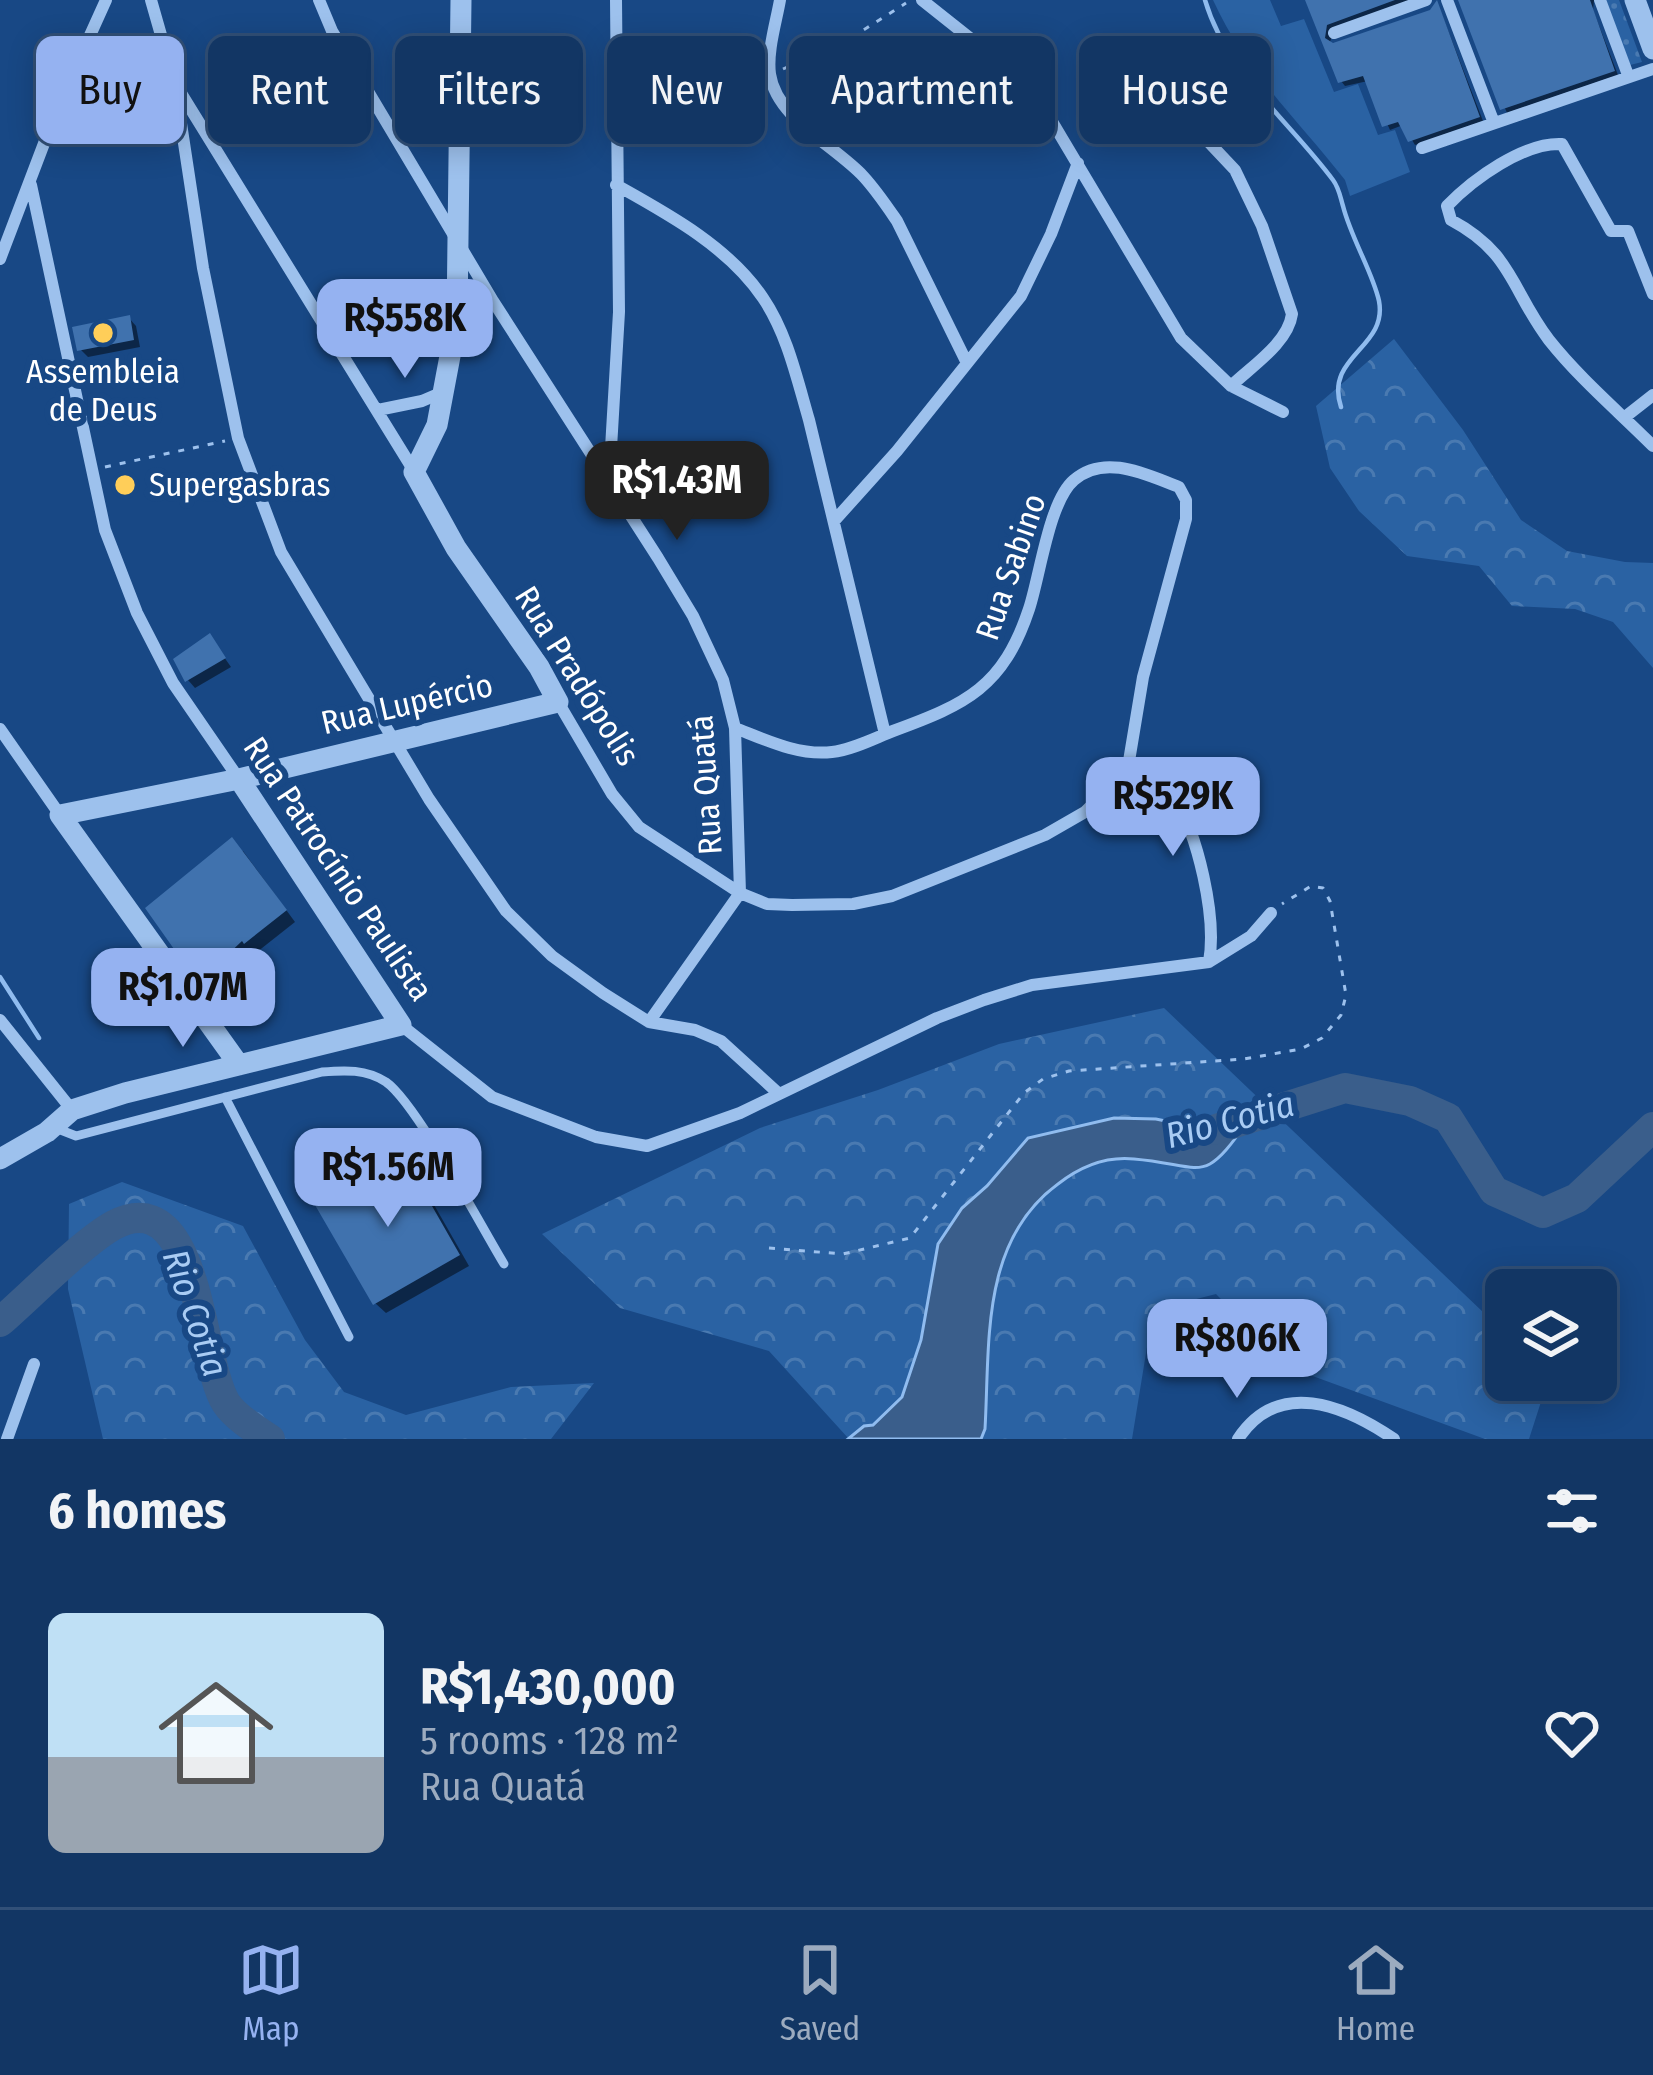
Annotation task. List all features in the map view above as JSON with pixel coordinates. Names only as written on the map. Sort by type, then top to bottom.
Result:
[{"type":"street","points":[[0,260],[59,104],[106,0]]},
{"type":"street","points":[[151,0],[161,36]]},
{"type":"street","name":"Rua Quatá","points":[[320,0],[332,31],[459,244],[693,616],[723,680],[735,728],[740,893]]},
{"type":"street","points":[[415,472],[432,437],[444,392],[458,307],[461,0]]},
{"type":"street","points":[[609,483],[619,312],[616,0]]},
{"type":"street","points":[[780,0],[770,75],[784,105],[863,176],[897,221],[966,361]]},
{"type":"street","points":[[922,0],[1022,82],[1053,118],[1180,338],[1231,386],[1283,412]]},
{"type":"street","points":[[1334,33],[1426,0]]},
{"type":"street","points":[[1447,0],[1494,123]]},
{"type":"street","points":[[1600,0],[1628,75]]},
{"type":"street","points":[[1635,0],[1653,49]]},
{"type":"street","points":[[1422,148],[1653,69]]},
{"type":"street","name":"Rua Pradópolis","points":[[184,98],[378,410],[456,548],[539,667],[612,794],[639,827],[740,893],[767,904],[853,904],[892,896],[1045,835],[1085,812],[1129,760]]},
{"type":"street","points":[[184,143],[203,268],[238,438],[281,552],[462,850],[506,911],[552,956],[649,1022],[695,1030],[721,1041],[778,1093]]},
{"type":"street","points":[[1212,144],[1247,194],[1292,314],[1292,323],[1275,344],[1231,386]]},
{"type":"street","points":[[1653,294],[1628,231],[1611,230],[1562,144],[1504,162],[1447,206],[1451,220],[1486,241],[1507,266],[1548,338],[1653,446]]},
{"type":"street","points":[[835,520],[897,452],[1031,280],[1078,163]]},
{"type":"street","name":"Rua Patrocínio Paulista","points":[[31,185],[104,530],[137,613],[173,683],[401,1025],[492,1097],[596,1137],[646,1146],[740,1113],[937,1018],[1016,990],[1209,962]]},
{"type":"street","points":[[616,185],[697,235],[746,275],[765,301],[796,374],[885,734]]},
{"type":"street","points":[[458,307],[494,301]]},
{"type":"street","points":[[378,410],[444,392]]},
{"type":"street","points":[[1624,417],[1653,395]]},
{"type":"street","name":"Rua Sabino","points":[[735,728],[798,751],[835,752],[949,710],[982,690],[1004,666],[1029,610],[1058,508],[1073,480],[1111,466],[1179,487],[1186,500],[1186,519],[1143,677],[1129,760]]},
{"type":"street","name":"Rua Lupércio","points":[[60,815],[239,779],[558,702]]},
{"type":"street","points":[[0,729],[239,1065]]},
{"type":"street","points":[[1129,760],[1154,775],[1183,813],[1208,909],[1209,962]]},
{"type":"street","points":[[649,1022],[740,893]]},
{"type":"street","points":[[1209,962],[1251,936],[1271,913]]},
{"type":"street","points":[[0,1020],[72,1110]]},
{"type":"street","points":[[0,1159],[72,1110],[401,1025]]},
{"type":"street","points":[[7,1439],[34,1364]]},
{"type":"street","points":[[1238,1439],[1250,1421],[1276,1404],[1327,1406],[1355,1415],[1394,1439]]},
{"type":"lane","points":[[53,1127],[76,1136],[347,1069],[386,1083],[402,1096],[504,1264]]},
{"type":"lane","points":[[225,1097],[349,1337]]},
{"type":"path","points":[[770,75],[850,38],[910,0]]},
{"type":"path","points":[[91,470],[238,438]]},
{"type":"path","points":[[769,1248],[843,1254],[910,1238],[1024,1093],[1043,1079],[1069,1072],[1244,1059],[1301,1049],[1322,1038],[1341,1016],[1346,995],[1330,901],[1324,888],[1311,886],[1300,889],[1271,913]]},
{"type":"green space","points":[[1213,0],[1270,0],[1281,26],[1304,19],[1334,92],[1358,84],[1378,135],[1395,130],[1410,172],[1350,196],[1345,180],[1271,91],[1271,36],[1232,36]]},
{"type":"green space","points":[[1606,0],[1619,0],[1642,62],[1630,65]]},
{"type":"green space","points":[[1394,339],[1463,430],[1521,520],[1567,551],[1653,563],[1653,668],[1613,622],[1575,609],[1512,606],[1479,566],[1407,556],[1359,511],[1330,468],[1316,406]]},
{"type":"green space","points":[[1164,1008],[1485,1314],[1485,1401],[1541,1401],[1529,1439],[1485,1439],[1288,1367],[1216,1294],[1153,1310],[1132,1439],[849,1439],[769,1351],[620,1308],[542,1234],[760,1128],[999,1044]]},
{"type":"green space","points":[[122,1182],[243,1226],[305,1340],[344,1392],[406,1415],[511,1387],[594,1383],[551,1439],[103,1439],[68,1289],[69,1204]]},
{"type":"shaded area","points":[[1114,1118],[1189,1126],[1249,1119],[1211,1164],[1189,1167],[1123,1158],[1103,1161],[1067,1178],[1033,1207],[1014,1234],[994,1296],[981,1439],[848,1439],[873,1425],[902,1397],[921,1340],[938,1244],[962,1208],[1028,1138]]},
{"type":"building","points":[[1305,0],[1395,0],[1327,25],[1325,38],[1333,43],[1430,10],[1437,0],[1480,117],[1408,142],[1398,122],[1382,127],[1363,76],[1338,83]]},
{"type":"building","points":[[1458,0],[1590,0],[1615,71],[1500,110]]},
{"type":"building","name":"Assembleia de Deus","points":[[130,315],[134,340],[77,351],[72,327]]},
{"type":"building","points":[[210,633],[226,658],[185,682],[173,659]]},
{"type":"building","points":[[232,837],[287,910],[244,944],[242,941],[198,983],[145,908]]},
{"type":"building","points":[[403,1155],[413,1173],[420,1170],[427,1181],[420,1185],[460,1255],[373,1305],[315,1205]]},
{"type":"waterway","points":[[1205,0],[1243,73],[1335,183],[1376,290],[1379,317],[1341,376],[1341,407]]},
{"type":"waterway","points":[[0,977],[39,1038]]},
{"type":"waterway","name":"Rio Cotia","points":[[1213,1130],[1345,1088],[1410,1101],[1448,1118],[1494,1191],[1543,1213],[1577,1198],[1653,1127]]},
{"type":"waterway","name":"Rio Cotia","points":[[0,1322],[101,1233],[142,1218],[164,1228],[180,1250],[226,1403],[270,1439]]},
{"type":"place","name":"Assembleia de Deus","points":[[103,333]]},
{"type":"place","name":"Supergasbras","points":[[125,485]]}]
